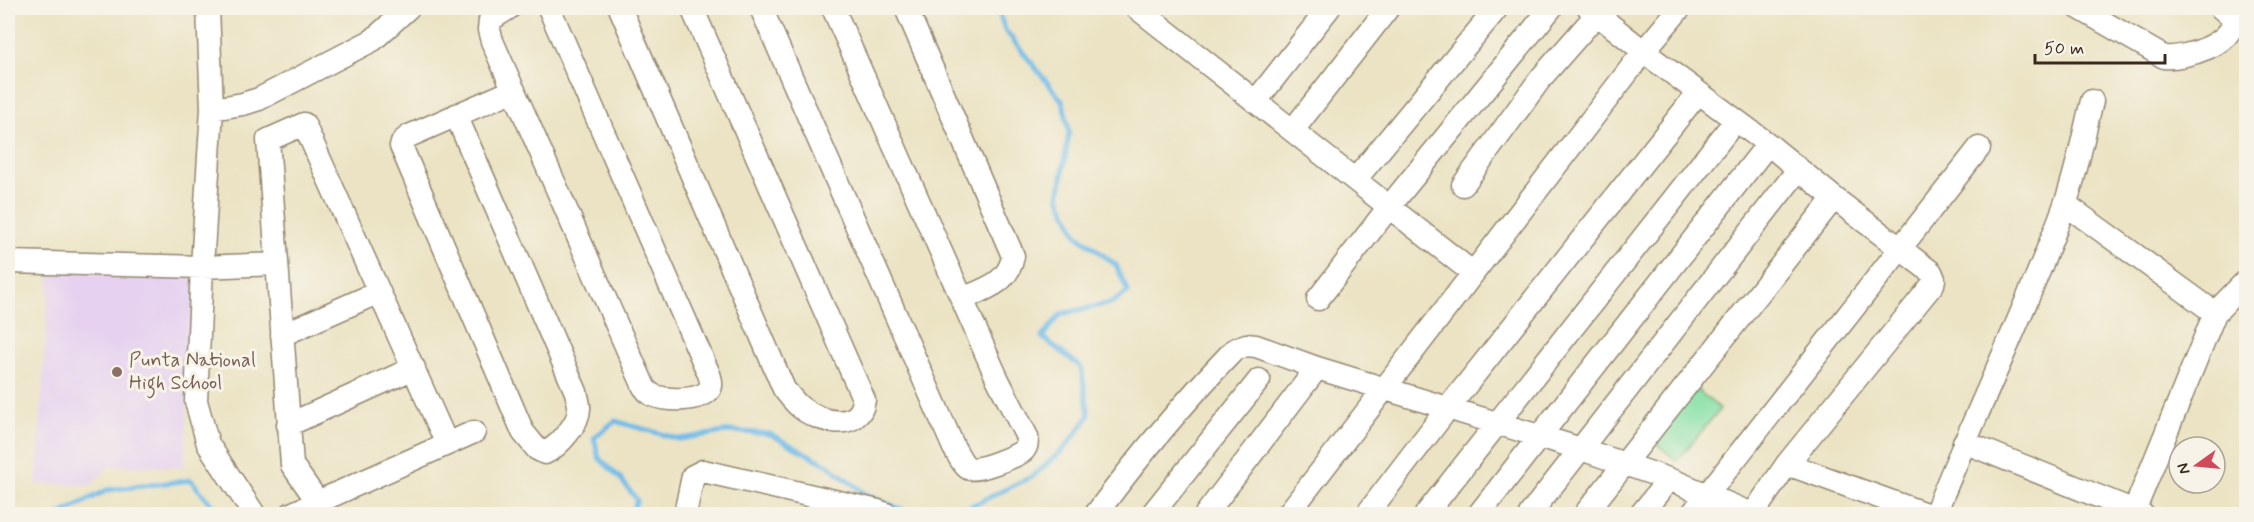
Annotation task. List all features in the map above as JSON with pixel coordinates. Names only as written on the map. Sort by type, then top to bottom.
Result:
[{"type":"street","points":[[208,8],[212,109],[196,401],[208,444],[254,514]]},
{"type":"street","points":[[212,109],[259,99],[373,40],[408,8]]},
{"type":"street","points":[[509,8],[490,20],[489,30],[644,387],[652,396],[667,398],[690,399],[708,393],[711,381],[704,363],[549,8]]},
{"type":"street","points":[[620,8],[784,389],[800,407],[821,418],[844,422],[855,419],[863,410],[864,400],[692,8]]},
{"type":"street","points":[[761,8],[954,448],[967,468],[971,470],[983,468],[1021,453],[1026,447],[1027,437],[997,378],[833,8]]},
{"type":"street","points":[[906,8],[1013,256],[1011,269],[992,286],[962,299]]},
{"type":"street","points":[[1137,8],[1473,273]]},
{"type":"street","points":[[1256,101],[1329,8]]},
{"type":"street","points":[[1293,130],[1388,8]]},
{"type":"street","points":[[1356,180],[1497,8]]},
{"type":"street","points":[[1318,299],[1389,207],[1551,8]]},
{"type":"street","points":[[1288,514],[1644,51],[1680,8]]},
{"type":"street","points":[[2079,8],[2164,57],[2176,58],[2198,52],[2218,42],[2231,30],[2234,25],[2233,18],[2221,8]]},
{"type":"street","points":[[1096,514],[1128,470],[1179,408],[1234,350],[1246,345],[1256,346],[1383,389],[1581,449],[1669,479],[1752,514],[1787,465],[1933,284],[1934,279],[1931,272],[1593,11],[1463,185]]},
{"type":"street","points":[[456,116],[576,392],[579,408],[577,420],[553,449],[545,453],[537,449],[523,432],[402,151],[403,141],[409,136],[514,90]]},
{"type":"street","points":[[1367,514],[1448,408],[1698,93]]},
{"type":"street","points":[[1935,514],[2065,204],[2092,101]]},
{"type":"street","points":[[1426,514],[1735,121]]},
{"type":"street","points":[[318,502],[292,465],[268,140],[304,124],[447,444]]},
{"type":"street","points":[[1479,514],[1768,144]]},
{"type":"street","points":[[1692,514],[1979,148]]},
{"type":"street","points":[[1530,514],[1798,170]]},
{"type":"street","points":[[1585,514],[1834,198]]},
{"type":"street","points":[[2065,204],[2214,313]]},
{"type":"street","points":[[8,262],[202,267],[277,264]]},
{"type":"street","points":[[1964,441],[2136,513],[2214,313],[2247,281]]},
{"type":"street","points":[[282,335],[379,292]]},
{"type":"street","points":[[288,425],[414,368]]},
{"type":"street","points":[[1206,514],[1317,368]]},
{"type":"street","points":[[1152,514],[1259,380]]},
{"type":"street","points":[[291,514],[474,432]]},
{"type":"street","points":[[1787,465],[1926,514]]},
{"type":"street","points":[[685,514],[693,476],[703,471],[886,514]]},
{"type":"street","points":[[1641,514],[1669,479]]},
{"type":"shaded area","name":"Punta National High School","points":[[50,271],[195,277],[184,467],[110,466],[90,485],[36,484]]},
{"type":"green space","points":[[1695,388],[1720,409],[1677,461],[1652,440]]},
{"type":"waterway","points":[[631,514],[637,500],[620,478],[599,458],[594,438],[615,421],[679,439],[731,431],[770,434],[828,465],[868,496],[908,512],[967,508],[1033,476],[1065,448],[1089,416],[1081,367],[1042,337],[1061,314],[1111,303],[1128,292],[1116,265],[1077,235],[1059,197],[1069,132],[1063,102],[1005,30],[997,8]]},
{"type":"waterway","points":[[61,514],[107,490],[191,480],[219,514]]},
{"type":"place","name":"Punta National High School","points":[[117,372]]}]
